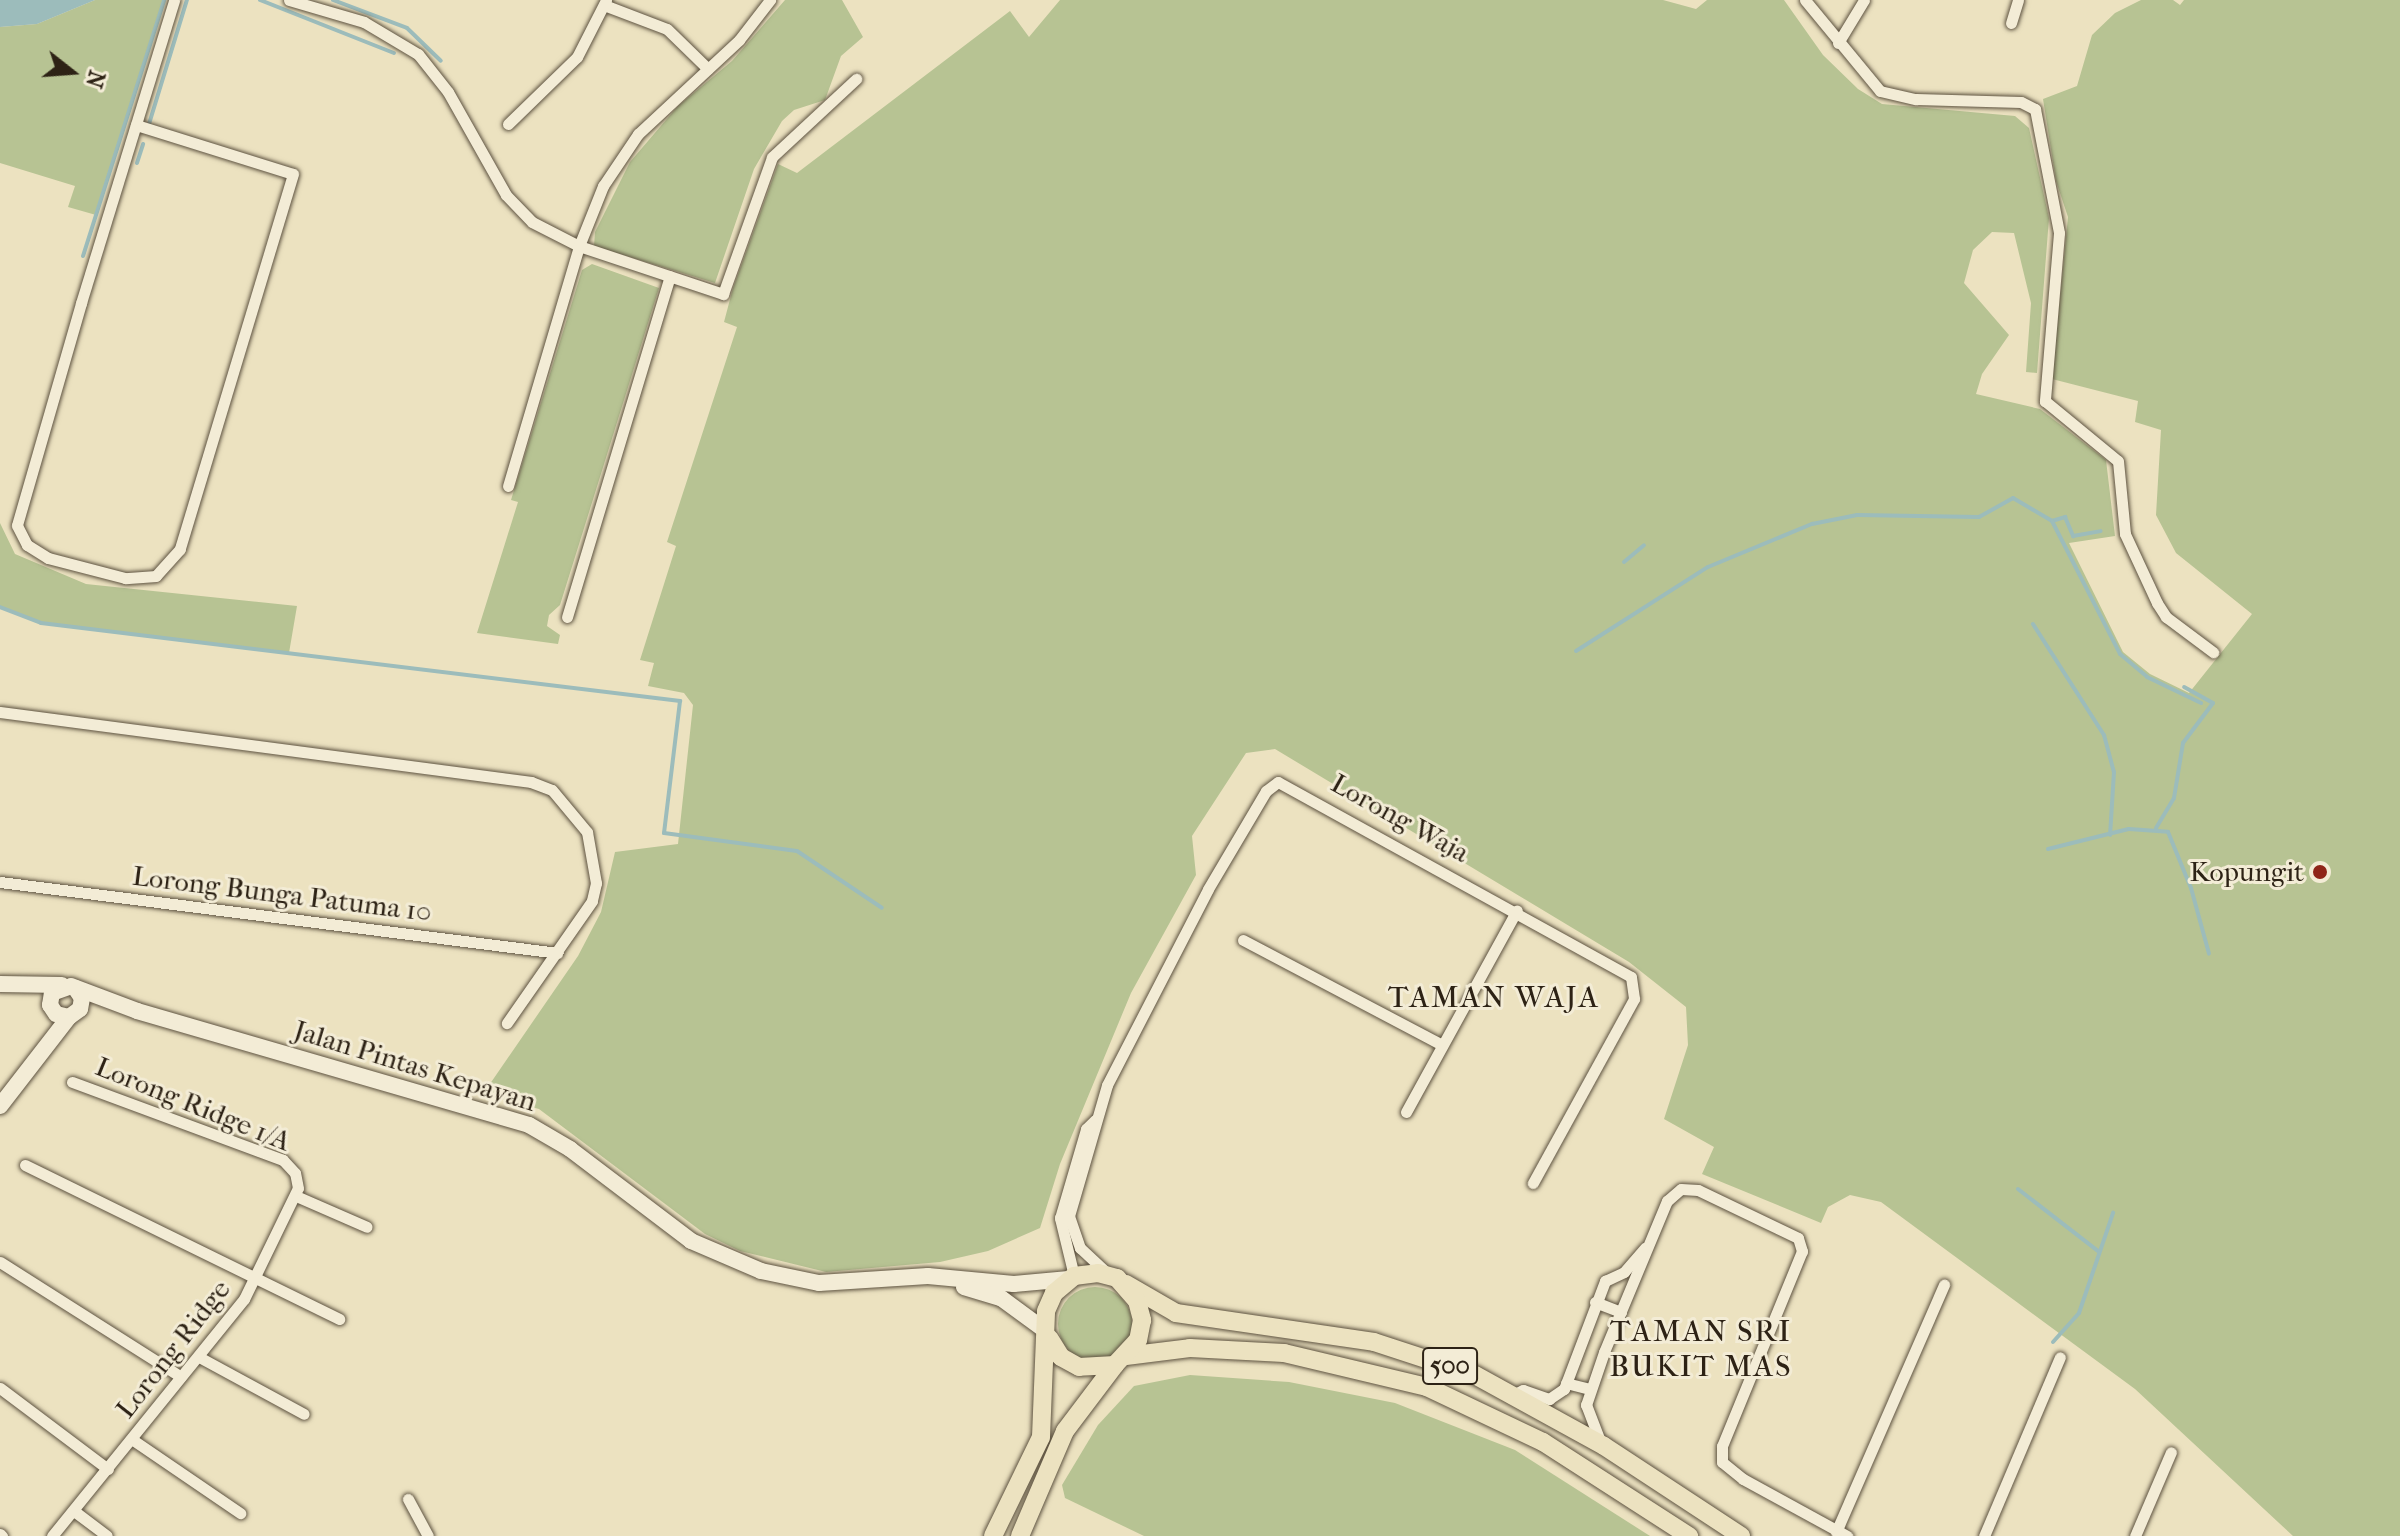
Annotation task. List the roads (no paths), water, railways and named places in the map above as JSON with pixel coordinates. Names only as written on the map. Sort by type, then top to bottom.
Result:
[{"type":"main road","points":[[993,1536],[1041,1437],[1049,1301],[1071,1278],[1108,1274]]},
{"type":"main road","name":"500","points":[[1108,1274],[1176,1313],[1374,1342],[1434,1360],[1515,1394],[1604,1446],[1741,1536]]},
{"type":"main road","points":[[1020,1536],[1065,1431],[1138,1340],[1142,1320],[1126,1284]]},
{"type":"main road","name":"500","points":[[1048,1335],[1061,1357],[1079,1367],[1190,1348],[1284,1353],[1427,1387],[1543,1442],[1689,1536]]},
{"type":"street","points":[[136,125],[293,174],[180,549],[156,576],[125,578],[48,558],[27,545],[17,525],[136,125],[174,0]]},
{"type":"street","points":[[289,0],[364,22],[418,54],[448,92],[506,195],[532,222],[579,246],[723,294],[772,157],[856,79]]},
{"type":"street","points":[[508,486],[579,246],[603,186],[625,151],[739,40],[770,0]]},
{"type":"street","points":[[1805,0],[1880,91],[1916,99],[2021,102],[2035,109],[2059,233],[2043,377],[2045,401],[2118,461],[2125,534],[2157,603],[2166,617],[2213,652]]},
{"type":"street","points":[[1838,43],[1864,0]]},
{"type":"street","points":[[2011,23],[2018,0]]},
{"type":"street","points":[[508,124],[577,57],[605,3],[667,29],[708,69]]},
{"type":"street","points":[[567,617],[670,276]]},
{"type":"street","points":[[0,712],[515,780],[552,790],[578,815],[596,866],[592,901],[507,1023]]},
{"type":"street","name":"Lorong Waja","points":[[1108,1274],[1080,1248],[1069,1216],[1095,1120],[1156,983],[1271,785],[1294,788],[1628,973],[1636,989],[1533,1183]]},
{"type":"street","name":"Lorong Bunga Patuma 10","points":[[0,882],[558,953]]},
{"type":"street","points":[[1406,1112],[1517,910]]},
{"type":"street","points":[[1243,940],[1442,1045]]},
{"type":"street","points":[[0,985],[73,1015]]},
{"type":"street","name":"Jalan Pintas Kepayan","points":[[0,985],[69,986],[137,1011],[529,1125],[570,1149],[691,1241],[761,1271],[819,1283],[928,1276],[1014,1284],[1071,1278]]},
{"type":"street","points":[[0,1106],[40,1051],[73,1015],[82,998],[69,986],[52,993],[40,1051]]},
{"type":"street","name":"Jalan Pintas Kepayan","points":[[73,1015],[102,1007],[137,1011]]},
{"type":"street","name":"Lorong Ridge 1/A","points":[[72,1082],[283,1160],[295,1173]]},
{"type":"street","name":"Lorong Waja","points":[[1071,1278],[1060,1218],[1086,1129],[1095,1120]]},
{"type":"street","points":[[25,1165],[256,1282],[339,1319]]},
{"type":"street","name":"Lorong Ridge","points":[[52,1536],[133,1440],[256,1282],[296,1196],[295,1173]]},
{"type":"street","points":[[1604,1446],[1587,1416],[1590,1389],[1645,1248],[1667,1201],[1689,1188],[1802,1244],[1800,1260],[1720,1454],[1734,1474],[1842,1534],[1944,1285]]},
{"type":"street","points":[[296,1196],[367,1227]]},
{"type":"street","points":[[1515,1394],[1523,1390],[1549,1399],[1566,1383],[1605,1281],[1624,1272],[1645,1248]]},
{"type":"street","points":[[0,1262],[181,1377]]},
{"type":"street","name":"Jalan Pintas Kepayan","points":[[928,1276],[1001,1298],[1048,1335]]},
{"type":"street","points":[[1595,1302],[1621,1312]]},
{"type":"street","points":[[199,1357],[304,1414]]},
{"type":"street","points":[[1984,1536],[2060,1357]]},
{"type":"street","points":[[1566,1383],[1590,1389]]},
{"type":"street","points":[[0,1388],[108,1469]]},
{"type":"street","points":[[133,1440],[240,1513]]},
{"type":"street","points":[[2135,1536],[2171,1452]]},
{"type":"street","points":[[408,1499],[428,1536]]},
{"type":"street","points":[[74,1511],[107,1536]]},
{"type":"water","points":[[0,0],[95,0],[37,24],[0,27]]},
{"type":"waterway","points":[[83,256],[164,0]]},
{"type":"waterway","points":[[149,124],[187,0]]},
{"type":"waterway","points":[[260,0],[394,53]]},
{"type":"waterway","points":[[333,0],[407,28],[441,61]]},
{"type":"waterway","points":[[137,163],[143,144]]},
{"type":"waterway","points":[[1576,651],[1708,567],[1812,524],[1857,515],[1979,517],[2013,498],[2052,521],[2120,654],[2147,677],[2201,703]]},
{"type":"waterway","points":[[2052,521],[2065,517],[2073,536],[2101,531]]},
{"type":"waterway","points":[[1624,562],[1644,545]]},
{"type":"waterway","points":[[0,607],[41,623],[680,701],[664,833],[797,851],[882,908]]},
{"type":"waterway","points":[[2033,624],[2104,735],[2114,772],[2110,835]]},
{"type":"waterway","points":[[2156,828],[2174,798],[2183,743],[2213,703],[2184,687]]},
{"type":"waterway","points":[[2048,849],[2129,829],[2168,832],[2191,888],[2209,954]]},
{"type":"waterway","points":[[2018,1189],[2098,1251]]},
{"type":"waterway","points":[[2053,1342],[2079,1313],[2113,1213]]},
{"type":"place","name":"Kopungit","points":[[2320,872]]},
{"type":"district","name":"TAMAN WAJA","points":[[1494,998]]},
{"type":"district","name":"TAMAN SRI BUKIT MAS","points":[[1701,1349]]}]
